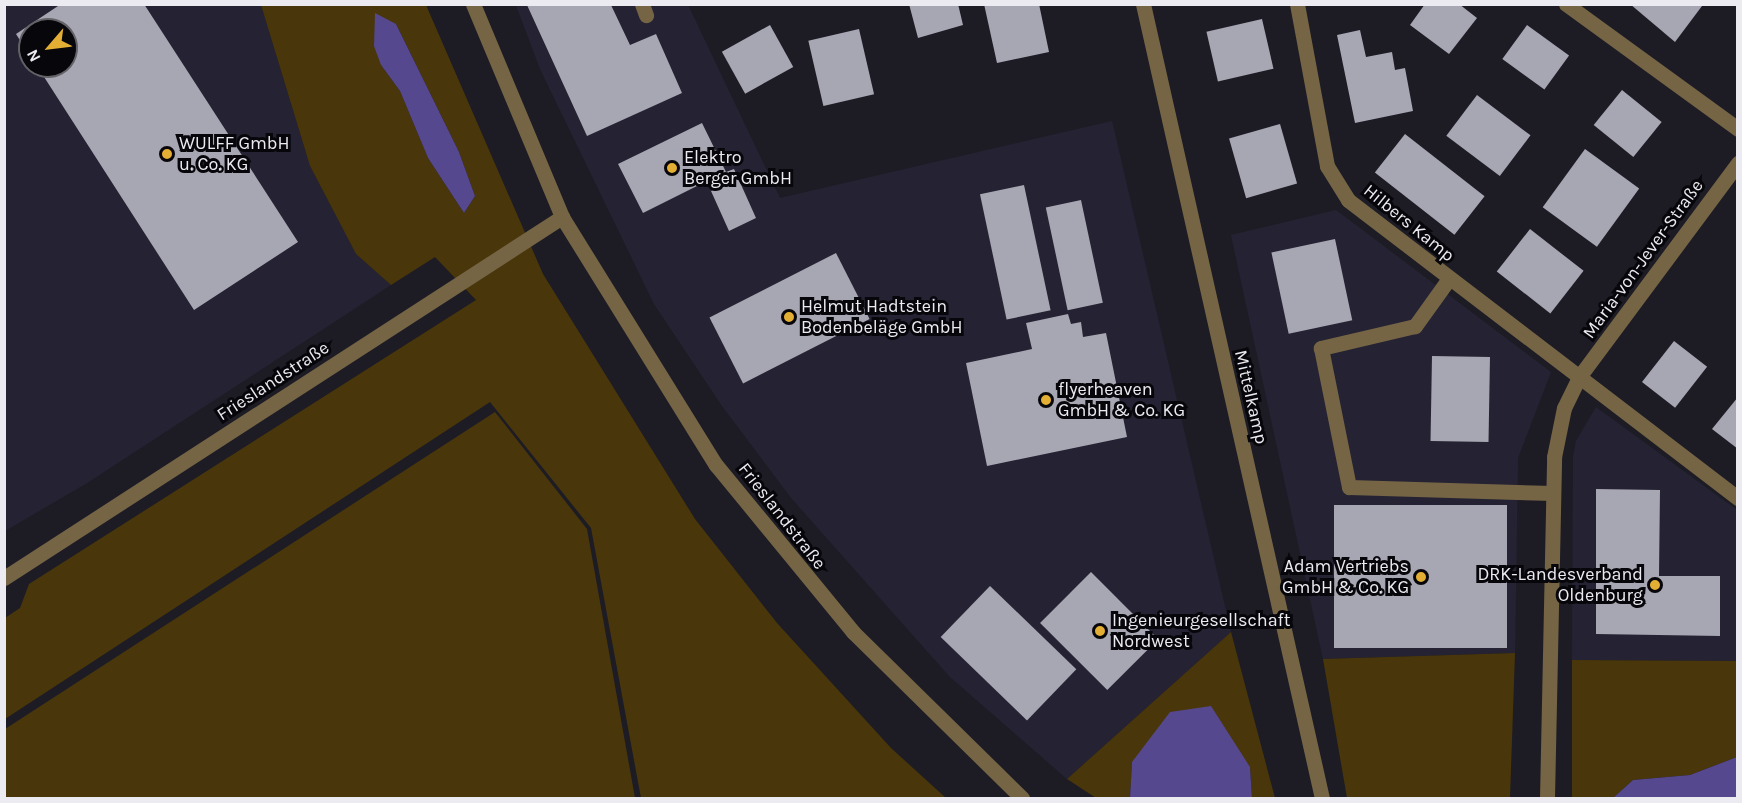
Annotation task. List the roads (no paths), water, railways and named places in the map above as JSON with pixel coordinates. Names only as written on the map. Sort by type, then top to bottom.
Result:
[{"type":"street","name":"Frieslandstraße","points":[[473,4],[562,217],[716,465],[802,575],[921,703],[1022,798]]},
{"type":"street","name":"Mittelkamp","points":[[1143,4],[1322,798]]},
{"type":"street","name":"Hilbers Kamp","points":[[1297,4],[1327,166],[1338,185],[1380,228],[1579,377]]},
{"type":"street","points":[[1566,4],[1737,129]]},
{"type":"street","name":"Maria-von-Jever-Straße","points":[[1547,798],[1554,457],[1564,408],[1579,377],[1737,163]]},
{"type":"street","name":"Frieslandstraße","points":[[4,578],[562,217]]},
{"type":"street","points":[[1448,280],[1415,326],[1321,348],[1349,488],[1553,493]]},
{"type":"street","points":[[1579,377],[1737,498]]},
{"type":"place","name":"WULFF GmbH u. Co. KG","points":[[167,154]]},
{"type":"place","name":"Elektro Berger GmbH","points":[[672,168]]},
{"type":"place","name":"Helmut Hadtstein Bodenbeläge GmbH","points":[[789,317]]},
{"type":"place","name":"flyerheaven GmbH & Co. KG","points":[[1046,400]]},
{"type":"place","name":"Adam Vertriebs GmbH & Co. KG","points":[[1421,577]]},
{"type":"place","name":"DRK-Landesverband Oldenburg","points":[[1655,585]]},
{"type":"place","name":"Ingenieurgesellschaft Nordwest","points":[[1100,631]]}]
